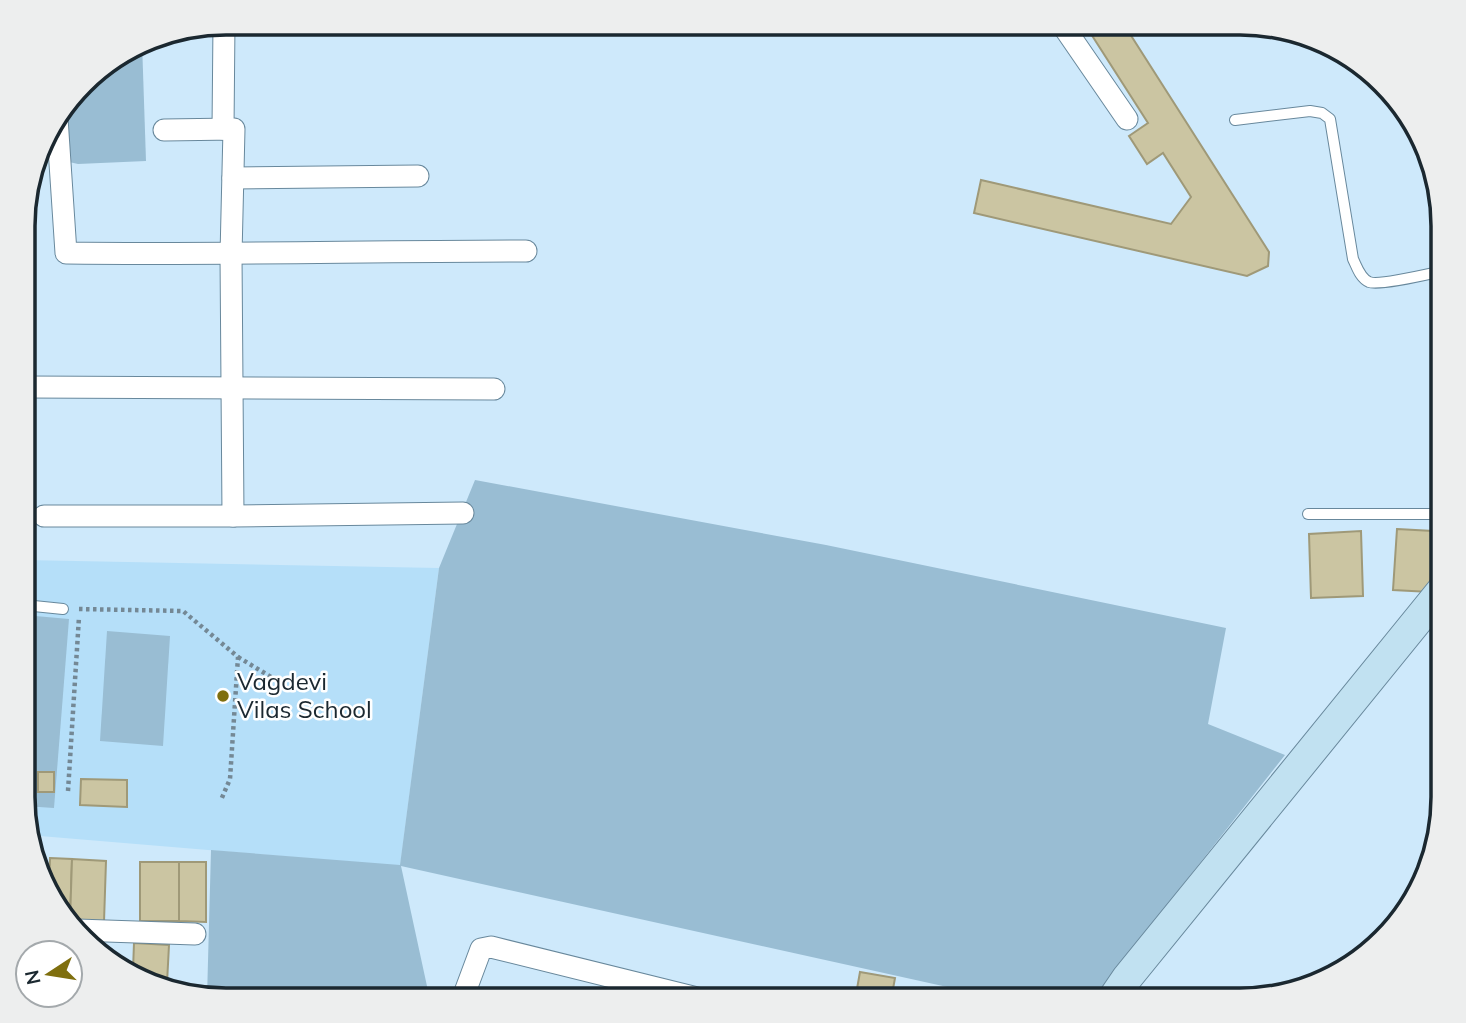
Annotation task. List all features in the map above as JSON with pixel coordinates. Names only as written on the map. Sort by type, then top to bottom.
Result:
[{"type":"street","points":[[223,129],[224,35]]},
{"type":"street","points":[[1069,35],[1127,119]]},
{"type":"street","points":[[164,130],[234,129],[231,255],[233,516]]},
{"type":"street","points":[[58,136],[66,253],[231,255],[360,251],[526,251]]},
{"type":"street","points":[[233,178],[418,176]]},
{"type":"street","points":[[35,387],[494,389]]},
{"type":"street","points":[[44,516],[463,513]]},
{"type":"street","points":[[1120,988],[1431,604]]},
{"type":"street","points":[[89,930],[195,934]]},
{"type":"street","points":[[466,988],[481,949],[491,947],[657,988]]},
{"type":"lane","points":[[1235,120],[1310,111],[1322,113],[1330,119],[1353,259],[1361,275],[1370,282],[1382,282],[1431,273]]},
{"type":"lane","points":[[1308,514],[1431,514]]},
{"type":"lane","points":[[35,607],[63,609]]},
{"type":"path","points":[[63,609],[183,611],[238,657],[281,682]]},
{"type":"path","points":[[68,791],[79,609]]},
{"type":"path","points":[[221,800],[230,779],[238,657]]},
{"type":"shaded area","points":[[142,55],[146,161],[78,164],[48,157],[61,130],[74,110],[100,82]]},
{"type":"shaded area","points":[[475,480],[826,545],[1226,628],[1208,724],[1285,755],[1101,988],[952,988],[401,866],[427,988],[207,987],[211,850],[400,865],[439,568]]},
{"type":"shaded area","name":"Vagdevi Vilas School","points":[[35,560],[439,568],[400,866],[39,836],[35,810]]},
{"type":"shaded area","points":[[35,616],[69,619],[54,808],[35,807]]},
{"type":"shaded area","points":[[107,631],[170,636],[163,746],[100,741]]},
{"type":"building","points":[[1092,35],[1131,35],[1269,252],[1268,266],[1247,276],[974,213],[981,180],[1171,224],[1191,197],[1163,153],[1147,164],[1129,136],[1148,123]]},
{"type":"building","points":[[1397,529],[1431,531],[1430,592],[1393,590]]},
{"type":"building","points":[[1361,531],[1363,596],[1311,598],[1309,534]]},
{"type":"building","points":[[38,772],[54,772],[54,792],[38,792]]},
{"type":"building","points":[[81,779],[127,780],[127,807],[80,805]]},
{"type":"building","points":[[50,858],[72,859],[70,908],[61,893],[50,869]]},
{"type":"building","points":[[72,859],[106,861],[104,922],[81,921],[70,908]]},
{"type":"building","points":[[140,862],[179,862],[179,921],[140,921]]},
{"type":"building","points":[[179,862],[206,862],[206,922],[179,921]]},
{"type":"building","points":[[134,943],[169,945],[167,979],[133,964]]},
{"type":"building","points":[[860,972],[895,978],[893,988],[857,988]]},
{"type":"place","name":"Vagdevi Vilas School","points":[[223,696]]}]
